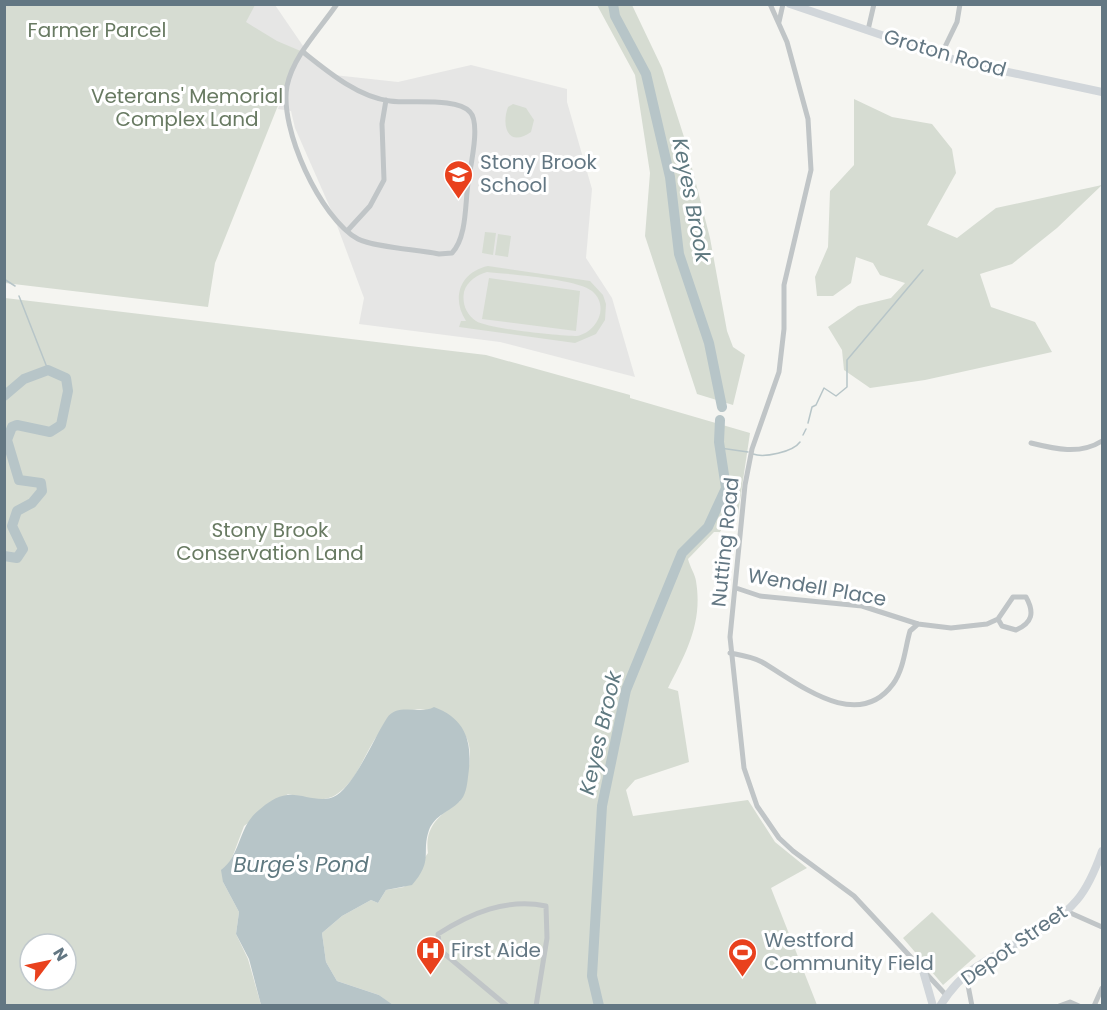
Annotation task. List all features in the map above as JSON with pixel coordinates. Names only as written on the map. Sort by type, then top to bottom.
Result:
[{"type":"main road","name":"Groton Road","points":[[790,4],[941,55],[990,69],[1102,92]]},
{"type":"main road","name":"Depot Street","points":[[940,1005],[958,983],[977,966],[1041,931],[1066,911],[1088,884],[1102,851]]},
{"type":"main road","points":[[923,971],[933,1005]]},
{"type":"street","points":[[303,52],[371,97],[462,105],[471,112],[475,121],[473,149],[458,247],[452,253],[439,254],[355,237],[337,220],[317,194],[291,131],[287,116],[287,86],[294,65],[303,52],[337,4]]},
{"type":"street","name":"Nutting Road","points":[[770,4],[787,42],[808,119],[811,170],[784,285],[784,329],[779,372],[748,468],[730,652],[744,768],[762,814],[793,851],[854,896],[947,996]]},
{"type":"street","points":[[779,22],[783,4]]},
{"type":"street","points":[[868,30],[874,4]]},
{"type":"street","points":[[941,55],[957,22],[960,4]]},
{"type":"street","points":[[348,230],[370,206],[384,180],[381,124],[386,100]]},
{"type":"street","points":[[1031,443],[1068,450],[1086,448],[1102,441]]},
{"type":"street","name":"Wendell Place","points":[[736,588],[760,596],[862,606],[918,624],[951,628],[987,624],[998,619]]},
{"type":"street","points":[[1013,597],[1026,597],[1032,607],[1032,616],[1027,625],[1016,630],[1002,626],[998,619],[1013,597]]},
{"type":"street","points":[[730,652],[759,660],[810,693],[840,703],[862,704],[883,694],[894,683],[901,668],[910,631],[918,624]]},
{"type":"street","points":[[507,1005],[440,950],[438,934],[478,912],[523,903],[546,906],[547,939],[536,1005]]},
{"type":"street","points":[[1066,911],[1102,927]]},
{"type":"street","points":[[966,975],[972,1005]]},
{"type":"street","points":[[958,983],[969,989]]},
{"type":"street","points":[[1094,1005],[1102,988]]},
{"type":"street","points":[[1059,1005],[1070,1002],[1079,1005]]},
{"type":"shaded area","name":"Stony Brook School","points":[[189,5],[275,5],[312,59],[334,75],[398,82],[471,65],[567,89],[567,102],[592,189],[586,258],[612,298],[635,377],[500,342],[359,324],[364,298],[332,212],[295,128],[291,111],[278,109],[295,63]]},
{"type":"green space","name":"Veterans' Memorial Complex Land","points":[[5,5],[255,5],[246,22],[277,41],[303,52],[295,63],[215,263],[208,307],[5,283]]},
{"type":"green space","name":"Keyes Brook","points":[[597,5],[632,5],[662,68],[684,137],[710,238],[727,331],[733,347],[745,355],[733,405],[697,394],[645,236],[650,173],[635,75]]},
{"type":"green space","points":[[854,99],[892,117],[932,124],[952,149],[956,173],[927,225],[957,238],[996,208],[1102,185],[1057,228],[1012,264],[980,274],[991,307],[1035,322],[1052,352],[925,380],[870,388],[844,370],[842,350],[828,327],[858,306],[891,298],[905,283],[880,275],[873,263],[856,257],[851,283],[833,296],[817,296],[815,277],[828,247],[830,191],[854,165]]},
{"type":"green space","points":[[513,104],[526,108],[534,120],[531,132],[517,138],[508,133],[505,121],[508,107]]},
{"type":"green space","points":[[485,232],[496,233],[493,255],[482,253]]},
{"type":"green space","points":[[498,234],[511,236],[508,257],[495,255]]},
{"type":"green space","points":[[488,266],[590,281],[603,295],[606,304],[605,320],[596,334],[575,343],[459,327],[461,321],[466,321],[459,304],[461,287],[465,280],[478,269]],"holes":[[[487,272],[558,280],[584,287],[597,297],[600,304],[599,318],[584,334],[577,336],[483,324],[467,312],[464,305],[464,292],[473,279]]]},
{"type":"green space","points":[[489,278],[580,291],[576,331],[482,319]]},
{"type":"green space","name":"Stony Brook Conservation Land","points":[[5,298],[486,355],[630,395],[630,398],[750,433],[738,514],[730,508],[729,516],[720,532],[714,532],[688,559],[695,576],[698,596],[695,624],[687,650],[668,688],[678,691],[689,762],[635,780],[626,790],[633,816],[748,800],[775,842],[807,868],[771,888],[817,1005],[393,1006],[379,995],[337,981],[326,962],[322,933],[342,916],[371,900],[378,903],[386,890],[404,887],[428,853],[428,835],[431,828],[440,816],[460,801],[470,758],[467,739],[452,723],[432,712],[420,709],[406,712],[387,724],[347,786],[337,794],[326,799],[319,799],[288,794],[244,826],[223,882],[239,912],[236,934],[248,959],[261,1005],[5,1005]]},
{"type":"green space","points":[[932,912],[976,956],[943,985],[903,938]]},
{"type":"water","name":"Burge's Pond","points":[[434,707],[454,718],[465,734],[469,765],[467,787],[463,797],[438,817],[429,830],[425,863],[412,885],[386,890],[378,903],[371,900],[342,916],[322,933],[326,962],[337,981],[379,995],[393,1005],[261,1005],[249,959],[236,934],[239,912],[223,882],[221,870],[232,857],[247,824],[262,807],[280,797],[293,795],[325,799],[337,795],[358,770],[391,713]]},
{"type":"waterway","name":"Keyes Brook","points":[[613,4],[615,16],[646,74],[670,177],[679,254],[709,343],[722,407]]},
{"type":"waterway","points":[[808,423],[812,407],[816,405],[824,388],[836,396],[847,387],[847,360],[923,270]]},
{"type":"waterway","points":[[4,279],[15,286]]},
{"type":"waterway","points":[[19,296],[48,370]]},
{"type":"waterway","points":[[4,396],[24,379],[48,370],[66,378],[68,391],[61,425],[50,432],[17,425],[12,427],[7,440],[19,480],[41,483],[42,491],[32,503],[17,511],[12,526],[23,549],[17,558],[4,556]]},
{"type":"waterway","name":"Keyes Brook","points":[[599,1006],[592,976],[602,806],[626,690],[682,553],[708,527],[726,488],[719,442],[720,420]]},
{"type":"waterway","points":[[803,435],[806,429]]},
{"type":"waterway","points":[[753,454],[778,453],[791,449],[800,442]]},
{"type":"waterway","points":[[720,448],[748,452]]},
{"type":"place","name":"Stony Brook School","points":[[459,200]]},
{"type":"place","name":"First Aide","points":[[430,976]]},
{"type":"place","name":"Westford Community Field","points":[[743,978]]},
{"type":"park label","name":"Farmer Parcel","points":[[97,30]]}]
